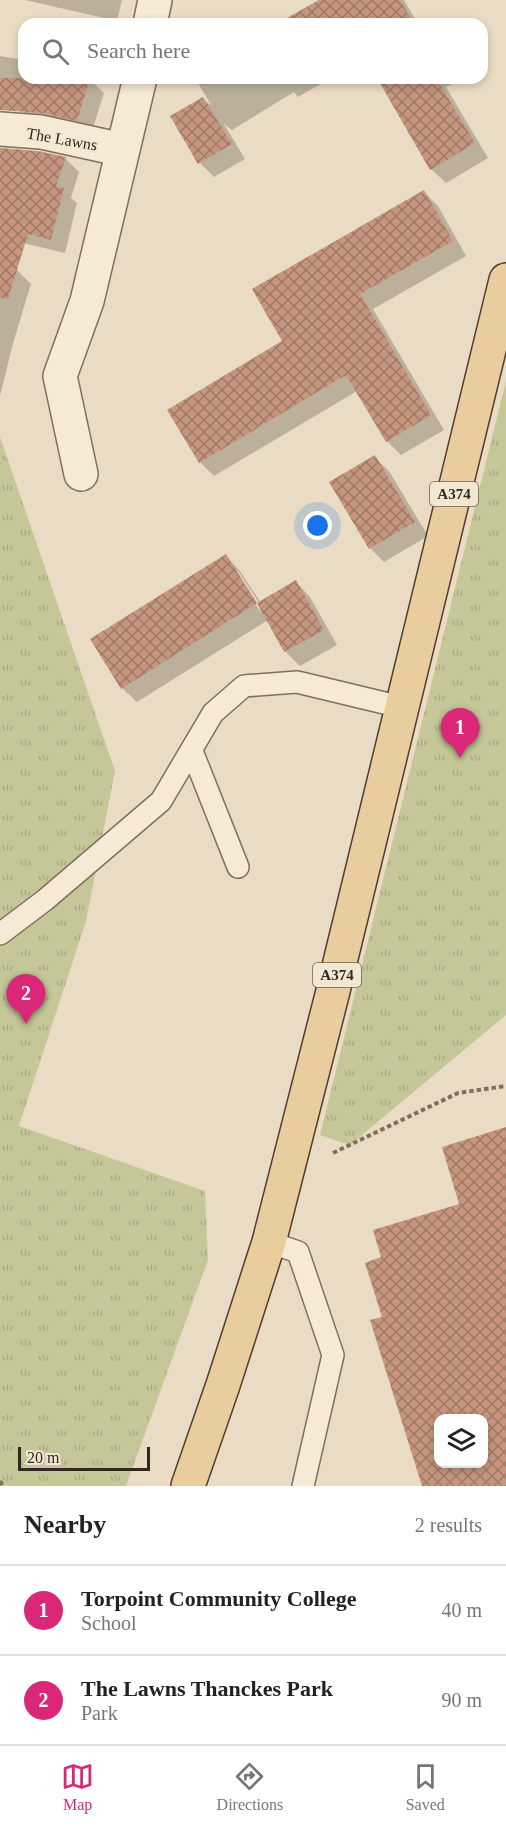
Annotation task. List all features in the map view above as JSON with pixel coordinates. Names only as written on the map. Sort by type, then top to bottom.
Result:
[{"type":"main road","name":"A374","points":[[188,1486],[269,1242],[333,991],[506,280]]},
{"type":"street","points":[[151,18],[155,0]]},
{"type":"street","points":[[81,474],[60,376],[87,301],[139,84]]},
{"type":"street","name":"The Lawns","points":[[0,129],[41,132],[123,150]]},
{"type":"lane","points":[[0,934],[45,900],[161,801],[213,713],[244,686],[297,682],[401,707]]},
{"type":"lane","points":[[192,752],[238,867]]},
{"type":"lane","points":[[269,1242],[298,1252],[333,1354],[303,1486]]},
{"type":"path","points":[[286,1176],[458,1093],[506,1086]]},
{"type":"path","points":[[0,1481],[3,1486]]},
{"type":"green space","points":[[506,381],[506,1015],[350,1145],[320,1135]]},
{"type":"green space","points":[[0,437],[115,771],[86,921],[19,1126],[205,1191],[208,1260],[126,1486],[0,1486]]},
{"type":"building","points":[[319,0],[400,0],[410,18],[287,18]]},
{"type":"building","points":[[0,78],[18,78],[18,84],[88,84],[77,121],[43,113],[0,110]]},
{"type":"building","points":[[380,84],[440,84],[475,143],[430,170]]},
{"type":"building","points":[[203,97],[232,144],[198,164],[170,116]]},
{"type":"building","points":[[0,148],[38,151],[66,157],[56,186],[64,188],[51,240],[28,234],[8,299],[0,298]]},
{"type":"building","points":[[424,190],[453,241],[360,294],[431,415],[386,442],[346,375],[199,463],[167,410],[282,341],[252,289]]},
{"type":"building","points":[[375,455],[415,522],[369,549],[329,482]]},
{"type":"building","points":[[226,554],[257,603],[121,689],[90,639]]},
{"type":"building","points":[[296,580],[324,630],[284,652],[257,603]]},
{"type":"building","points":[[506,1127],[506,1486],[422,1486],[370,1320],[382,1317],[365,1263],[381,1257],[373,1230],[459,1204],[442,1147]]},
{"type":"place","name":"Torpoint Community College","points":[[460,758]]},
{"type":"place","name":"The Lawns Thanckes Park","points":[[26,1024]]}]
